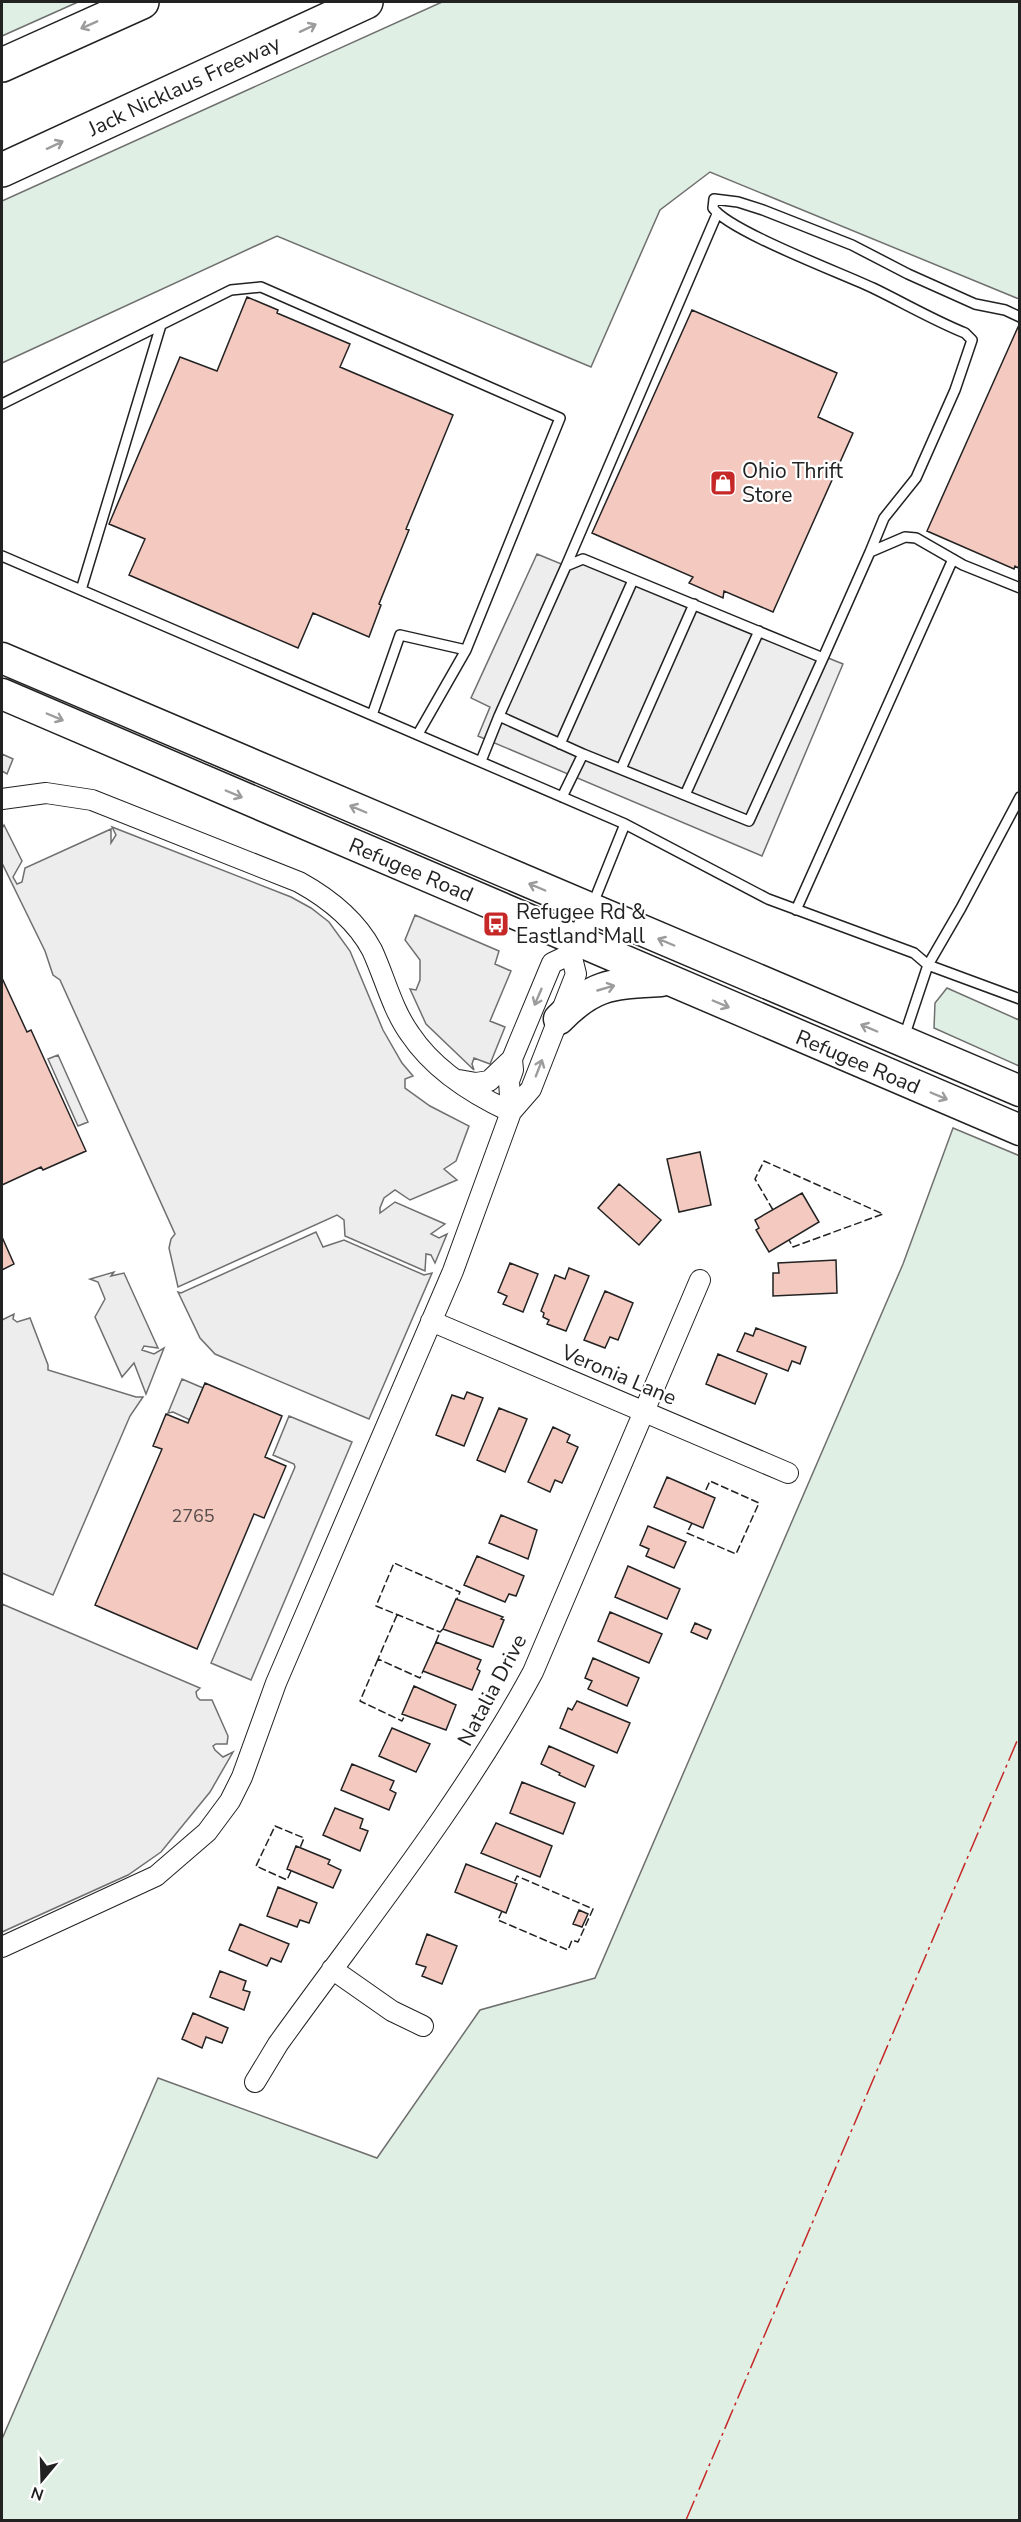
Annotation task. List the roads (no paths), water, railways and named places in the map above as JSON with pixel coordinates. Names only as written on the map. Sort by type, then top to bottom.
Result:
[{"type":"highway","points":[[2,65],[142,2]]},
{"type":"highway","name":"Jack Nicklaus Freeway","points":[[2,170],[366,2]]},
{"type":"main road","name":"Refugee Road","points":[[2,658],[1020,1091]]},
{"type":"main road","name":"Refugee Road","points":[[2,694],[574,947],[668,981],[1020,1130]]},
{"type":"main road","points":[[559,1019],[588,993],[621,984],[668,981]]},
{"type":"street","points":[[2,799],[46,793],[92,800],[293,880],[321,895],[360,932],[371,949],[396,1010],[410,1035],[453,1079],[474,1094],[511,1112]]},
{"type":"street","points":[[2,1947],[156,1876],[194,1845],[225,1810],[236,1791],[276,1683],[459,1256],[511,1112],[531,1089],[576,974],[574,947],[591,910]]},
{"type":"street","points":[[511,1112],[509,1081],[513,1070],[512,1059],[552,963],[574,947]]},
{"type":"street","points":[[453,1079],[483,1083],[493,1078],[502,1066],[512,1059]]},
{"type":"street","name":"Natalia Drive","points":[[255,2082],[278,2044],[477,1768],[509,1716],[533,1672],[700,1280]]},
{"type":"street","name":"Veronia Lane","points":[[431,1321],[788,1473]]},
{"type":"street","points":[[332,1969],[392,2011],[423,2026]]},
{"type":"lane","points":[[499,716],[621,770],[749,821],[884,518],[916,478],[955,390],[972,340],[965,333],[875,289],[740,228],[717,214],[713,208],[714,199],[738,202],[763,210],[852,245],[975,304],[1005,310],[1020,317]]},
{"type":"lane","points":[[481,761],[717,214]]},
{"type":"lane","points":[[2,404],[231,290],[261,287],[560,418],[466,650],[418,735]]},
{"type":"lane","points":[[81,590],[161,325]]},
{"type":"lane","points":[[870,552],[905,537],[916,538],[953,559],[1020,588]]},
{"type":"lane","points":[[2,556],[625,824],[768,900],[914,953],[928,965],[1020,999]]},
{"type":"lane","points":[[566,566],[584,559],[823,657]]},
{"type":"lane","points":[[796,910],[953,559]]},
{"type":"lane","points":[[560,744],[633,579]]},
{"type":"lane","points":[[621,770],[694,604]]},
{"type":"lane","points":[[685,795],[759,631]]},
{"type":"lane","points":[[372,715],[400,635],[466,650]]},
{"type":"lane","points":[[562,797],[583,754]]},
{"type":"lane","points":[[902,1042],[928,965],[961,908],[1015,802],[1020,797]]},
{"type":"lane","points":[[591,910],[625,824]]},
{"type":"place","name":"Ohio Thrift Store","points":[[723,483]]},
{"type":"place","name":"Refugee Rd & Eastland Mall","points":[[496,924]]}]
